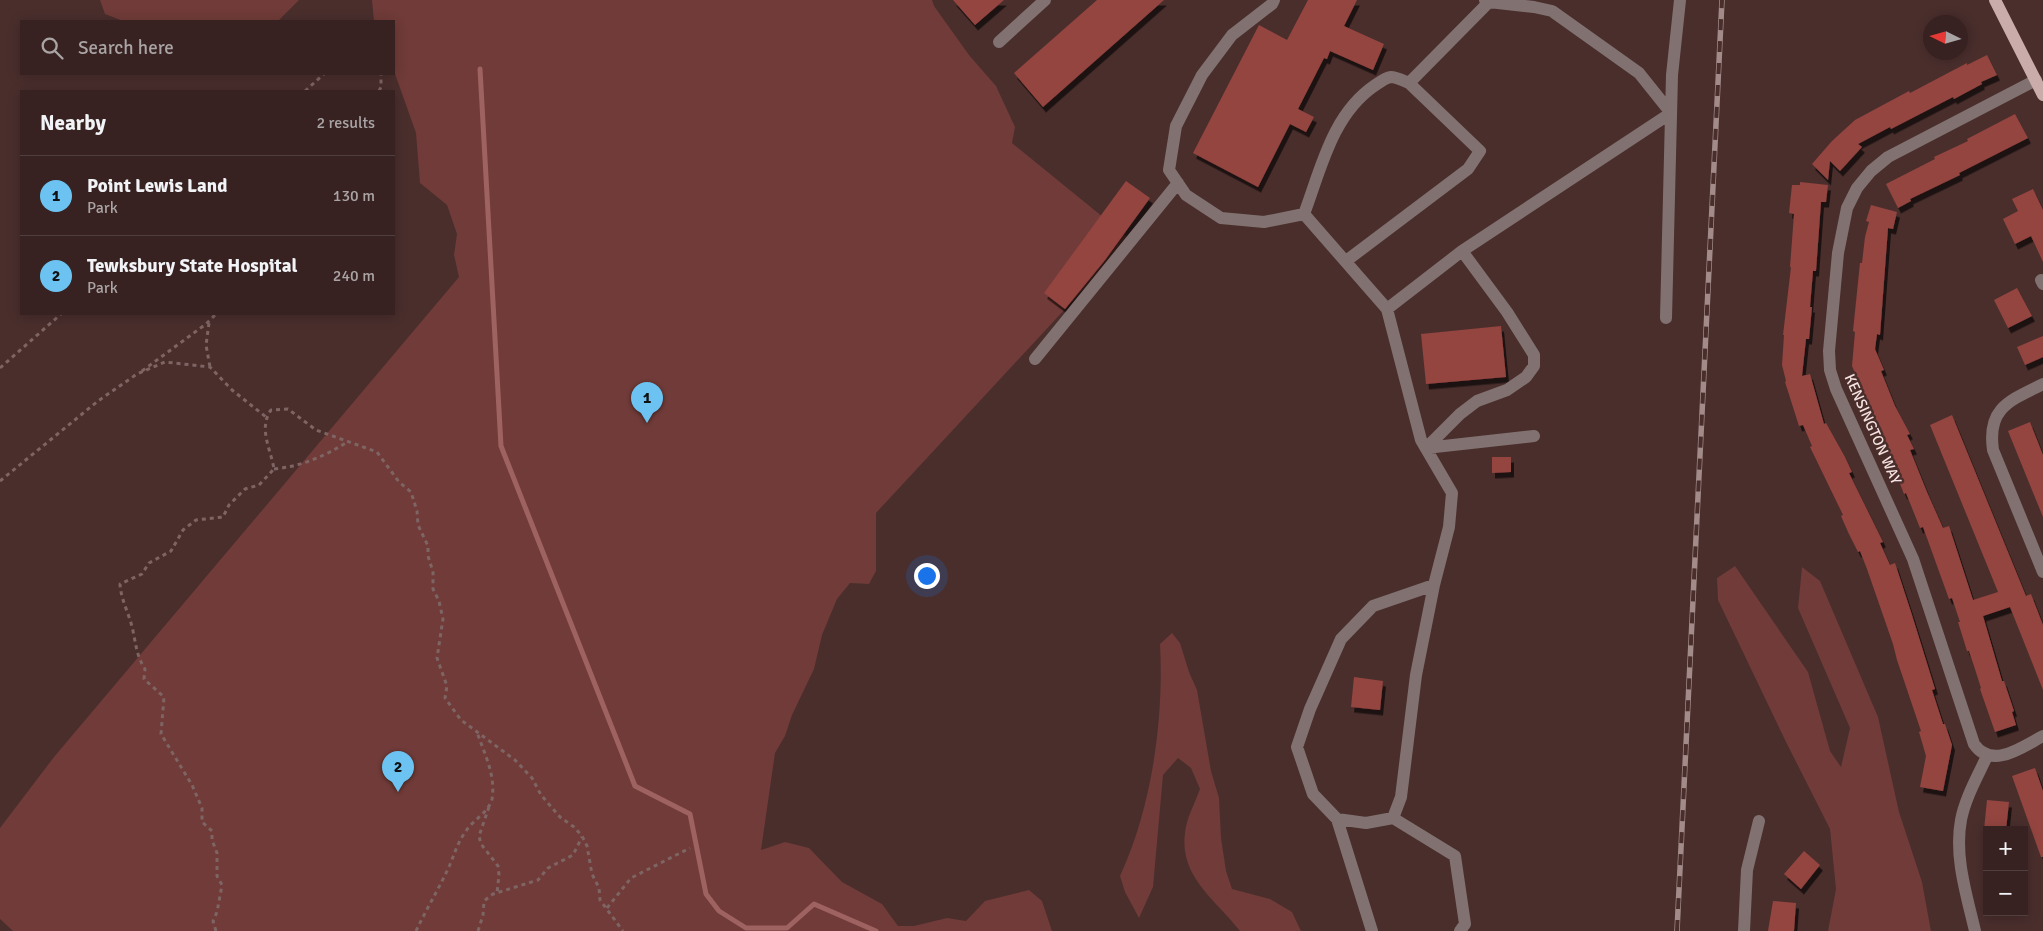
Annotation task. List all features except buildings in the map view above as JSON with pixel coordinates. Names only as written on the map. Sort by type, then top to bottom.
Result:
[{"type":"main road","points":[[1995,0],[2043,95]]},
{"type":"street","points":[[998,42],[1045,0]]},
{"type":"street","points":[[1274,0],[1272,4],[1232,35],[1202,75],[1176,126],[1169,170],[1186,195],[1221,218],[1264,222],[1304,214]]},
{"type":"street","points":[[1666,318],[1672,75],[1680,0]]},
{"type":"street","points":[[1409,84],[1487,1],[1552,11],[1639,73],[1672,113]]},
{"type":"street","points":[[1304,214],[1333,136],[1347,111],[1369,90],[1383,80],[1392,77],[1409,84],[1480,152],[1468,169],[1346,261]]},
{"type":"street","name":"KENSINGTON WAY","points":[[1987,756],[1977,749],[1971,739],[1918,572],[1836,389],[1830,370],[1829,351],[1840,238],[1847,208],[1864,177],[1878,164],[1901,150],[2036,80]]},
{"type":"street","points":[[1387,309],[1462,251],[1672,113]]},
{"type":"street","points":[[1035,359],[1178,183]]},
{"type":"street","points":[[1304,214],[1387,309],[1421,440],[1452,493],[1450,527],[1434,585],[1416,674],[1401,797],[1393,818]]},
{"type":"street","points":[[1426,448],[1460,414],[1477,401],[1507,390],[1526,377],[1534,366],[1534,355],[1507,312],[1462,251]]},
{"type":"street","points":[[2043,384],[2012,400],[1995,416],[1991,435],[1993,450],[2043,572]]},
{"type":"street","points":[[1426,448],[1534,436]]},
{"type":"street","points":[[1372,931],[1337,819],[1313,794],[1298,747],[1310,709],[1342,639],[1373,606],[1434,585]]},
{"type":"street","points":[[1976,931],[1962,868],[1959,837],[1961,818],[1965,805],[1987,756],[2004,756],[2043,736]]},
{"type":"street","points":[[1337,819],[1366,823],[1393,818],[1455,856],[1465,924],[1460,931]]},
{"type":"street","points":[[1744,931],[1747,870],[1759,821]]},
{"type":"path","points":[[306,90],[323,75]]},
{"type":"path","points":[[380,90],[381,75]]},
{"type":"path","points":[[0,368],[60,315]]},
{"type":"path","points":[[0,481],[98,402],[209,322],[215,315]]},
{"type":"path","points":[[209,322],[206,345],[210,367],[232,390],[266,417]]},
{"type":"path","points":[[137,374],[165,362],[210,367]]},
{"type":"path","points":[[274,470],[265,429],[266,417],[271,410],[288,409],[316,430],[377,452],[399,482],[411,492],[417,511],[418,525],[428,546],[428,556],[433,572],[433,589],[439,601],[443,619],[437,658],[447,686],[445,698],[461,720],[515,760],[532,778],[541,795],[560,817],[574,827],[582,836],[587,846],[592,874],[599,888],[600,900],[623,931]]},
{"type":"path","points":[[216,931],[213,921],[217,912],[222,885],[217,876],[216,853],[212,840],[212,831],[202,822],[202,808],[192,785],[160,734],[164,697],[144,679],[146,669],[140,662],[135,646],[133,631],[121,594],[120,584],[142,574],[150,562],[171,551],[183,530],[196,520],[223,517],[229,504],[246,489],[259,485],[274,470],[291,468],[310,462],[349,441]]},
{"type":"path","points":[[476,731],[490,766],[493,792],[479,836],[481,844],[498,866],[497,893]]},
{"type":"path","points":[[416,931],[466,830],[490,805]]},
{"type":"path","points":[[478,931],[483,915],[484,901],[497,893],[538,880],[548,868],[573,855],[582,836]]},
{"type":"path","points":[[607,908],[632,878],[690,848]]},
{"type":"shaded area","points":[[100,0],[299,0],[279,20],[120,20],[105,14]]},
{"type":"shaded area","points":[[372,0],[932,0],[934,6],[969,55],[996,86],[1015,127],[1012,143],[1130,239],[876,513],[876,571],[869,584],[850,583],[837,599],[822,635],[814,669],[792,715],[785,736],[775,753],[761,850],[785,842],[809,848],[842,882],[882,904],[898,926],[914,926],[947,918],[966,921],[985,901],[1029,890],[1042,901],[1052,931],[13,931],[0,919],[0,828],[54,757],[459,277],[454,255],[457,234],[447,205],[420,183],[416,133],[395,74],[395,20],[374,20]]},
{"type":"shaded area","points":[[1735,566],[1808,672],[1830,751],[1841,767],[1850,728],[1798,608],[1802,567],[1820,581],[1878,717],[1899,812],[1922,882],[1931,931],[1828,931],[1836,889],[1830,829],[1718,600],[1717,578]]},
{"type":"shaded area","points":[[1172,633],[1180,643],[1197,690],[1211,771],[1219,798],[1221,838],[1226,871],[1232,889],[1270,899],[1292,912],[1301,931],[1240,931],[1202,887],[1188,863],[1185,849],[1187,822],[1200,789],[1191,768],[1178,758],[1163,775],[1153,887],[1139,918],[1125,892],[1120,876],[1140,821],[1154,762],[1160,702],[1160,644]]},
{"type":"waterway","points":[[480,69],[501,446],[635,786],[690,814],[706,894],[719,911],[746,928],[787,928],[814,904],[876,931]]},
{"type":"railway","points":[[1677,931],[1722,0]]},
{"type":"place","name":"Point Lewis Land","points":[[647,423]]},
{"type":"place","name":"Tewksbury State Hospital","points":[[398,792]]}]
